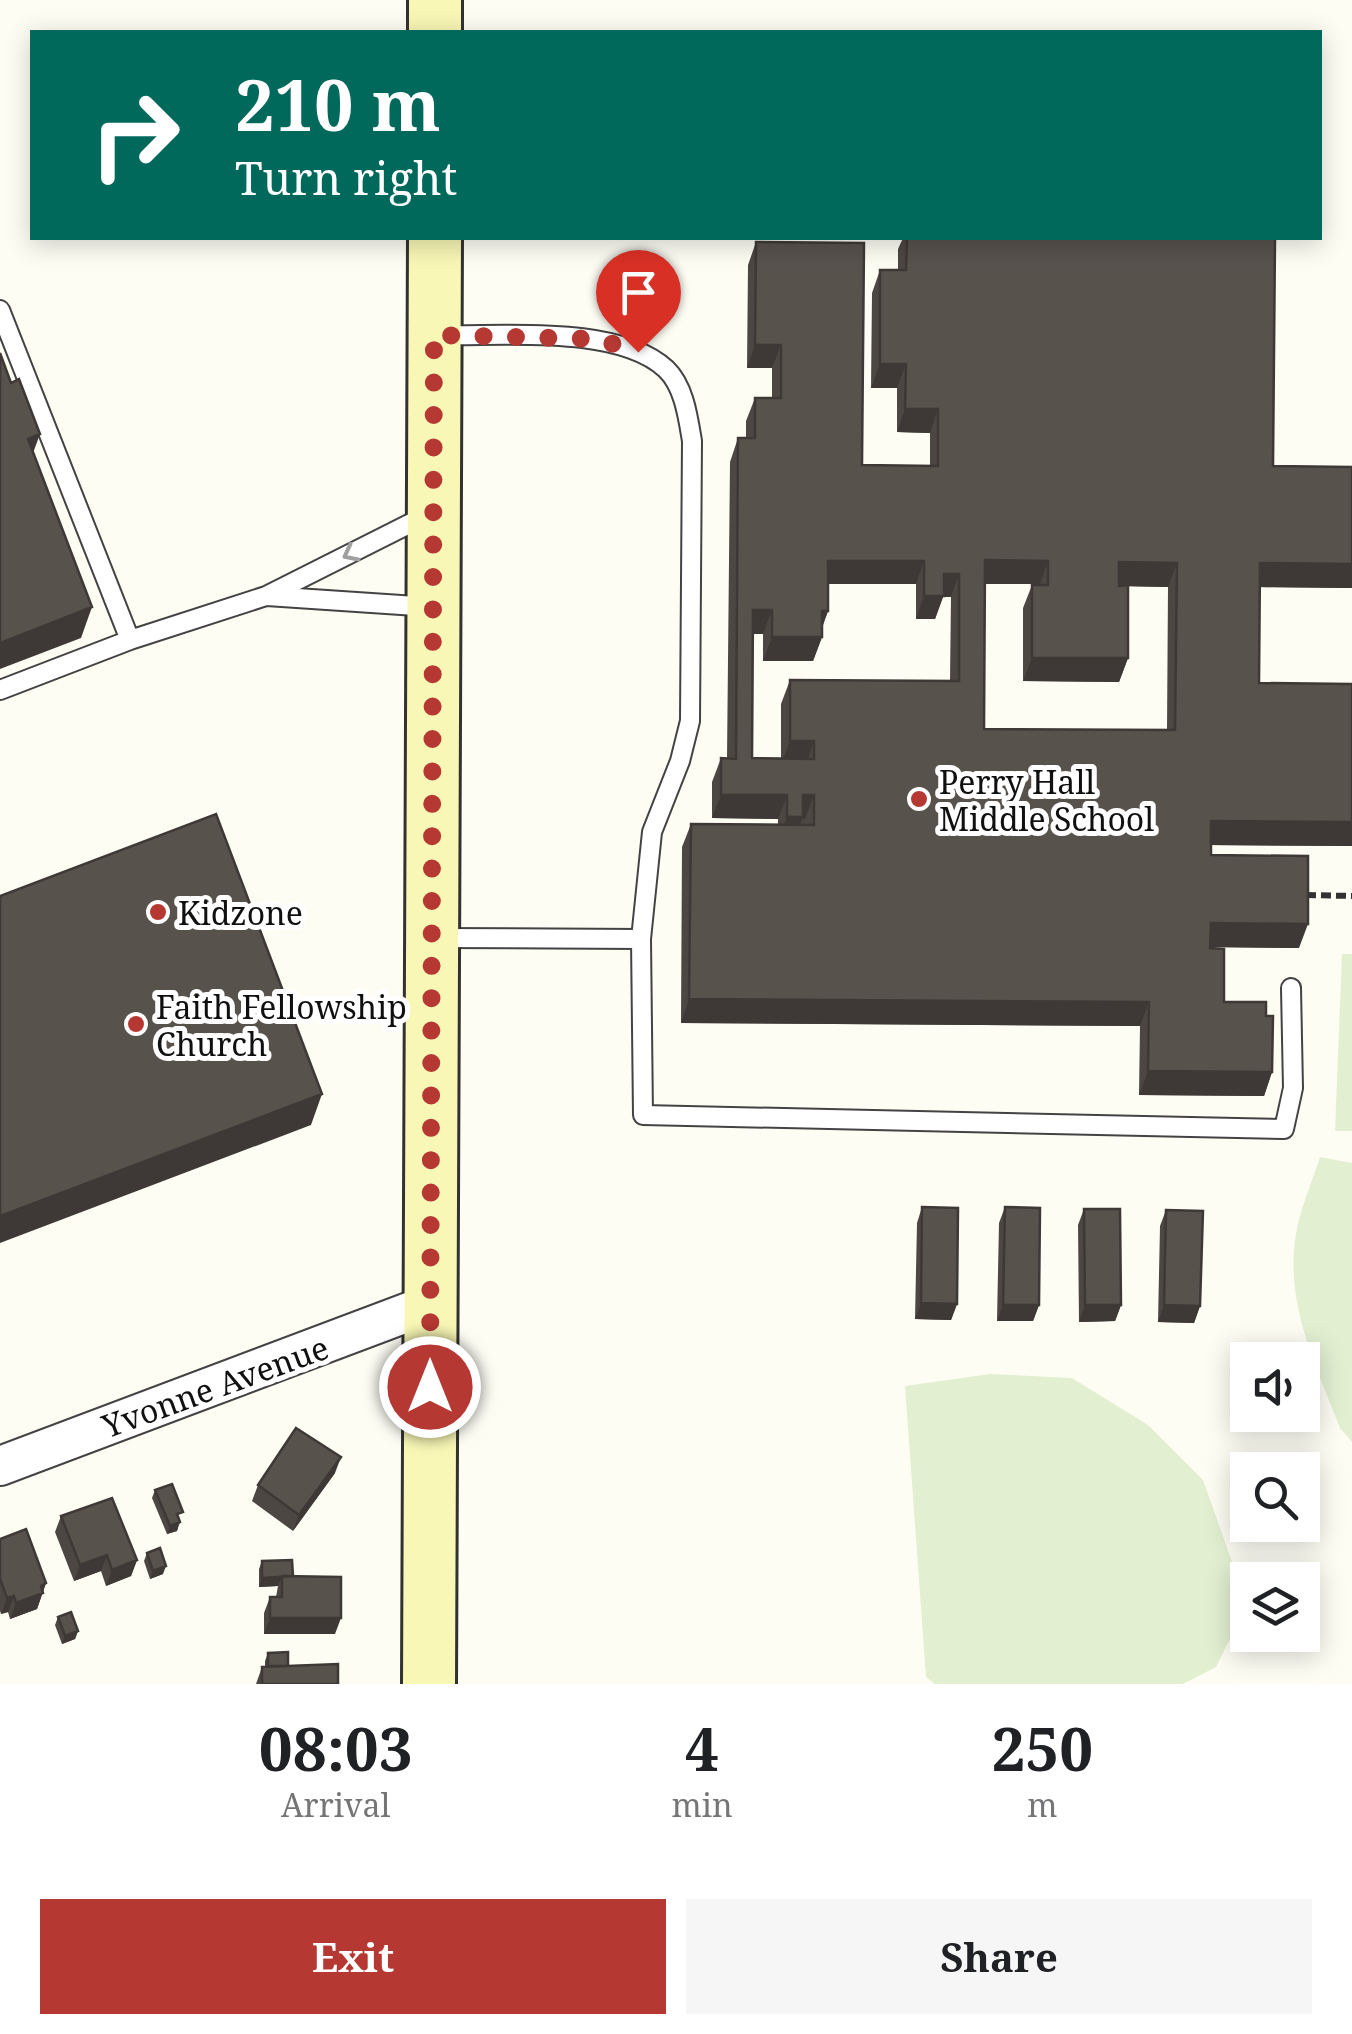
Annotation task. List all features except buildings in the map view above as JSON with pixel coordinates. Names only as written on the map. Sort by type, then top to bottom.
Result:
[{"type":"street","points":[[435,0],[435,30]]},
{"type":"street","points":[[429,1684],[435,240]]},
{"type":"street","name":"Yvonne Avenue","points":[[0,1466],[430,1304]]},
{"type":"lane","points":[[0,310],[130,640]]},
{"type":"lane","points":[[434,335],[598,339],[638,352],[667,370],[686,404],[692,441],[690,721],[680,761],[652,832],[642,939],[642,1115],[1284,1128],[1293,1088],[1291,988]]},
{"type":"lane","points":[[0,690],[130,640],[266,596],[434,512]]},
{"type":"lane","points":[[266,596],[435,608]]},
{"type":"lane","points":[[435,938],[642,939]]},
{"type":"path","points":[[1306,895],[1352,896]]},
{"type":"green space","points":[[1342,954],[1352,954],[1352,1131],[1335,1131]]},
{"type":"green space","points":[[1320,1157],[1352,1163],[1352,1442],[1340,1428],[1320,1377],[1320,1342],[1307,1342],[1297,1303],[1294,1251],[1305,1199]]},
{"type":"green space","points":[[990,1374],[1072,1378],[1148,1425],[1203,1480],[1232,1562],[1230,1639],[1216,1667],[1183,1684],[935,1684],[926,1677],[905,1386]]},
{"type":"place","name":"Perry Hall Middle School","points":[[919,799]]},
{"type":"place","name":"Kidzone","points":[[158,912]]},
{"type":"place","name":"Faith Fellowship Church","points":[[136,1024]]},
{"type":"route","points":[[430,1387],[428,1274],[435,938],[434,335],[598,339],[638,352]]}]
